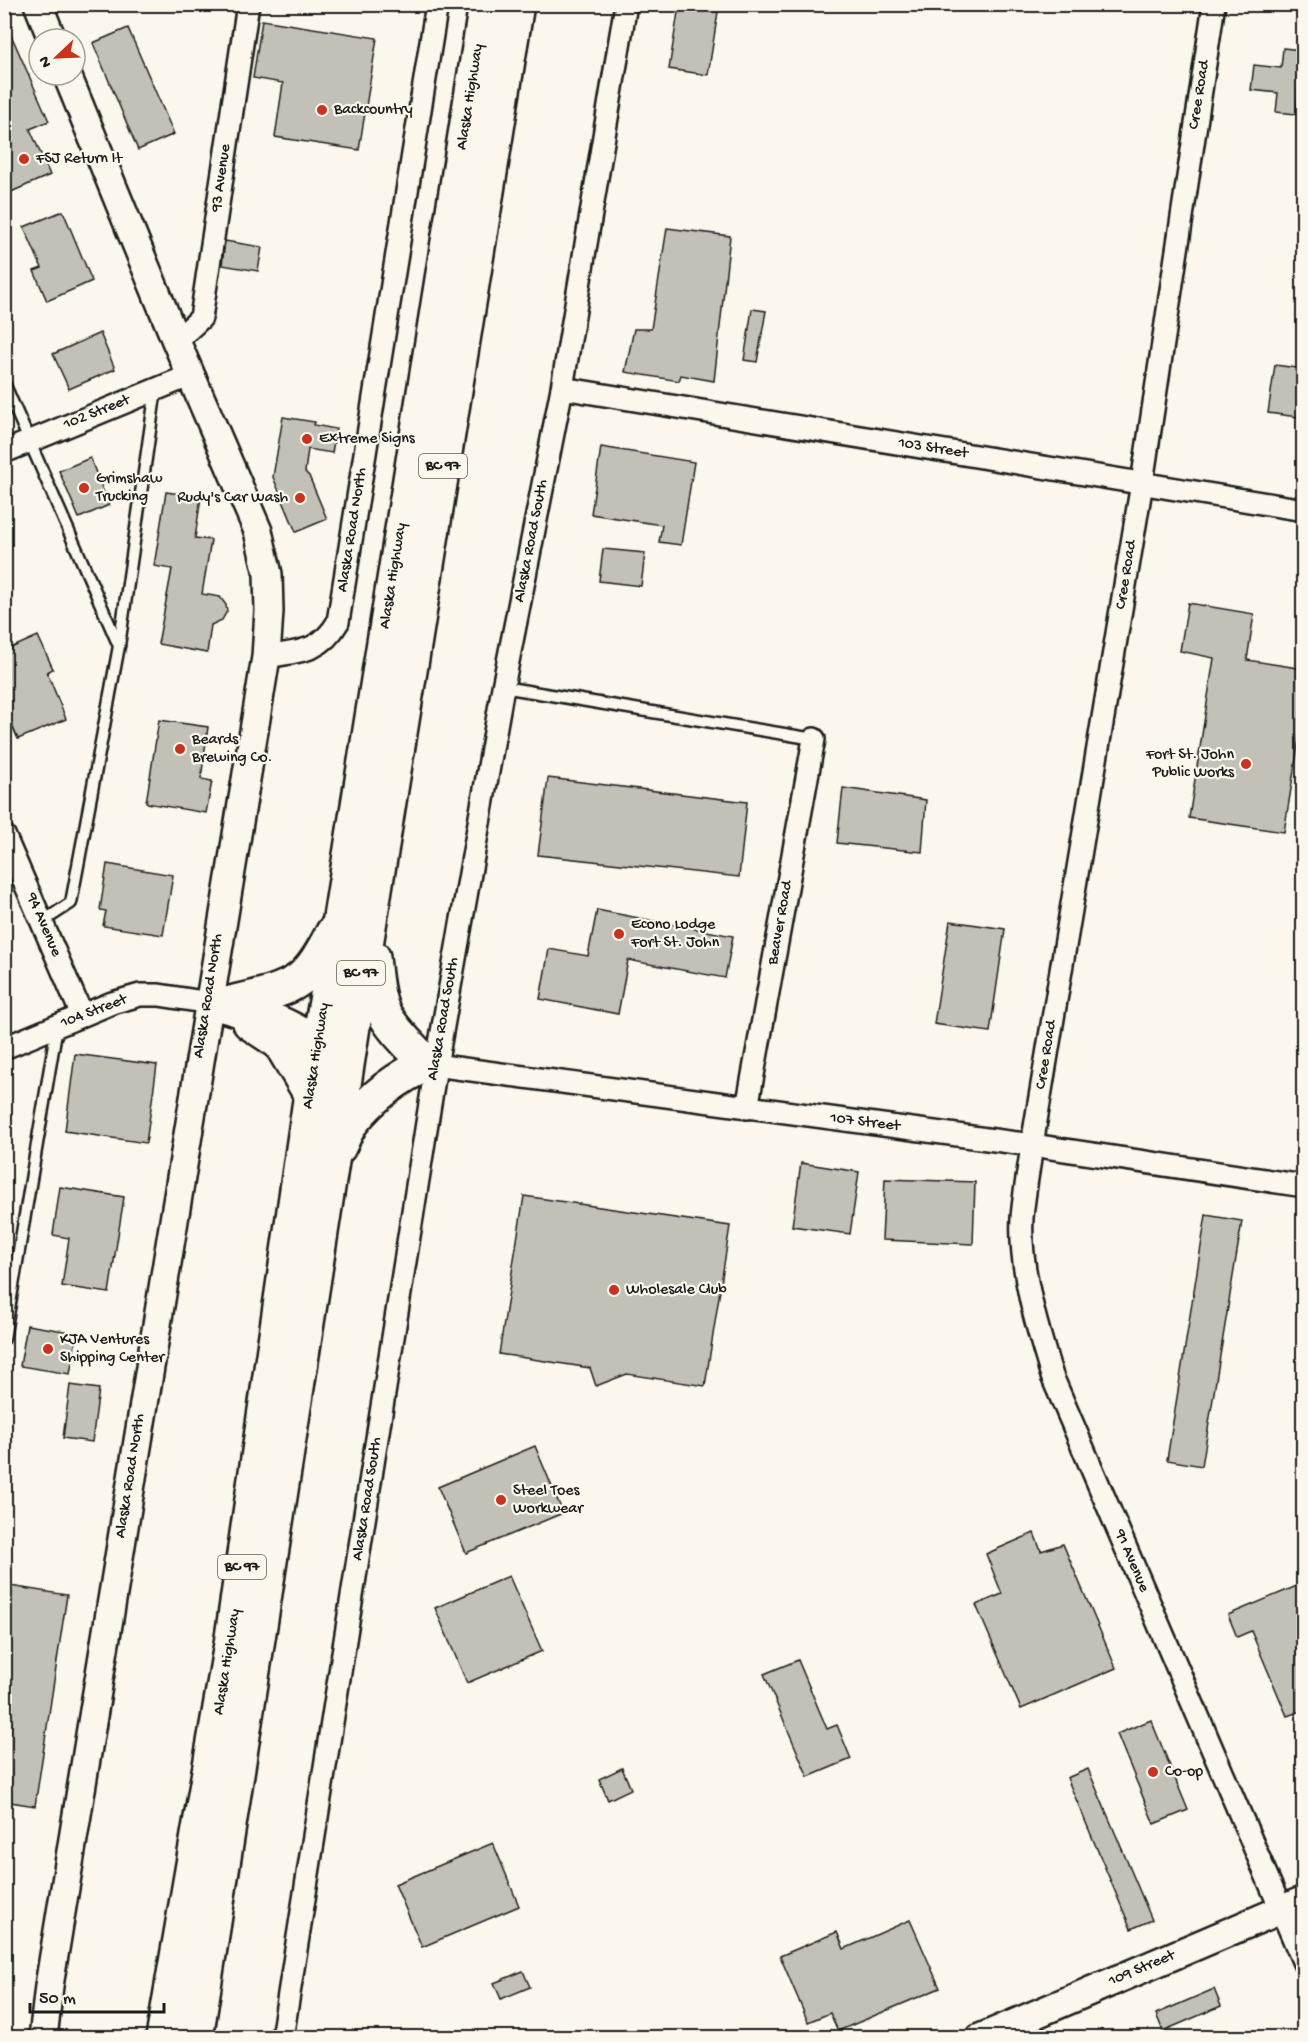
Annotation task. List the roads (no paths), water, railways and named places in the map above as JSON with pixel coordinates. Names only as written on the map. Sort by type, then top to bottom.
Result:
[{"type":"highway","name":"Alaska Highway","points":[[196,2037],[354,1020],[354,924],[486,4]]},
{"type":"highway","name":"Alaska Highway","points":[[164,2037],[231,1644],[318,1045],[331,974],[354,924],[517,4]]},
{"type":"highway","points":[[216,1004],[277,990],[300,979],[354,924],[384,1012],[400,1034],[431,1065]]},
{"type":"highway","points":[[331,974],[354,1020],[380,1040],[431,1065]]},
{"type":"highway","points":[[216,1004],[276,1020],[298,1031],[318,1045],[345,1076]]},
{"type":"highway","points":[[216,1004],[280,1043],[311,1095]]},
{"type":"highway","points":[[332,1161],[351,1124],[370,1103],[407,1073],[431,1065]]},
{"type":"street","points":[[38,4],[47,27]]},
{"type":"street","name":"93 Avenue","points":[[176,341],[201,318],[248,4]]},
{"type":"street","name":"Alaska Road North","points":[[42,2037],[216,1004],[266,657],[317,646],[329,637],[338,622],[437,4]]},
{"type":"street","name":"Alaska Road South","points":[[282,2037],[431,1065],[562,388],[626,4]]},
{"type":"street","name":"Cree Road","points":[[1032,1144],[1142,483],[1214,4]]},
{"type":"street","points":[[72,87],[261,542],[268,574],[266,657]]},
{"type":"street","name":"102 Street","points":[[4,452],[190,375]]},
{"type":"street","name":"103 Street","points":[[562,388],[1304,510]]},
{"type":"street","name":"Beaver Road","points":[[747,1108],[814,739]]},
{"type":"street","name":"94 Avenue","points":[[4,835],[82,1016]]},
{"type":"street","name":"104 Street","points":[[4,1048],[112,1003],[140,996],[159,995],[216,1004]]},
{"type":"street","name":"107 Street","points":[[431,1065],[1032,1144],[1304,1186]]},
{"type":"street","name":"91 Avenue","points":[[1032,1144],[1022,1219],[1025,1270],[1035,1322],[1052,1376],[1292,1905],[1304,1963]]},
{"type":"street","name":"109 Street","points":[[980,2037],[1292,1905]]},
{"type":"lane","points":[[4,383],[119,646]]},
{"type":"lane","points":[[42,922],[71,903],[119,646],[156,389]]},
{"type":"lane","points":[[503,687],[814,739]]},
{"type":"lane","points":[[4,1339],[57,1026]]},
{"type":"place","name":"Backcountry","points":[[322,110]]},
{"type":"place","name":"FSJ Return It","points":[[24,159]]},
{"type":"place","name":"Extreme Signs","points":[[307,439]]},
{"type":"place","name":"Grimshaw Trucking","points":[[84,488]]},
{"type":"place","name":"Rudy's Car Wash","points":[[300,498]]},
{"type":"place","name":"Beards Brewing Co.","points":[[180,749]]},
{"type":"place","name":"Fort St. John Public Works","points":[[1246,764]]},
{"type":"place","name":"Econo Lodge Fort St. John","points":[[619,934]]},
{"type":"place","name":"Wholesale Club","points":[[614,1290]]},
{"type":"place","name":"KJA Ventures Shipping Center","points":[[48,1349]]},
{"type":"place","name":"Steel Toes Workwear","points":[[501,1500]]},
{"type":"place","name":"Co-op","points":[[1153,1772]]}]
